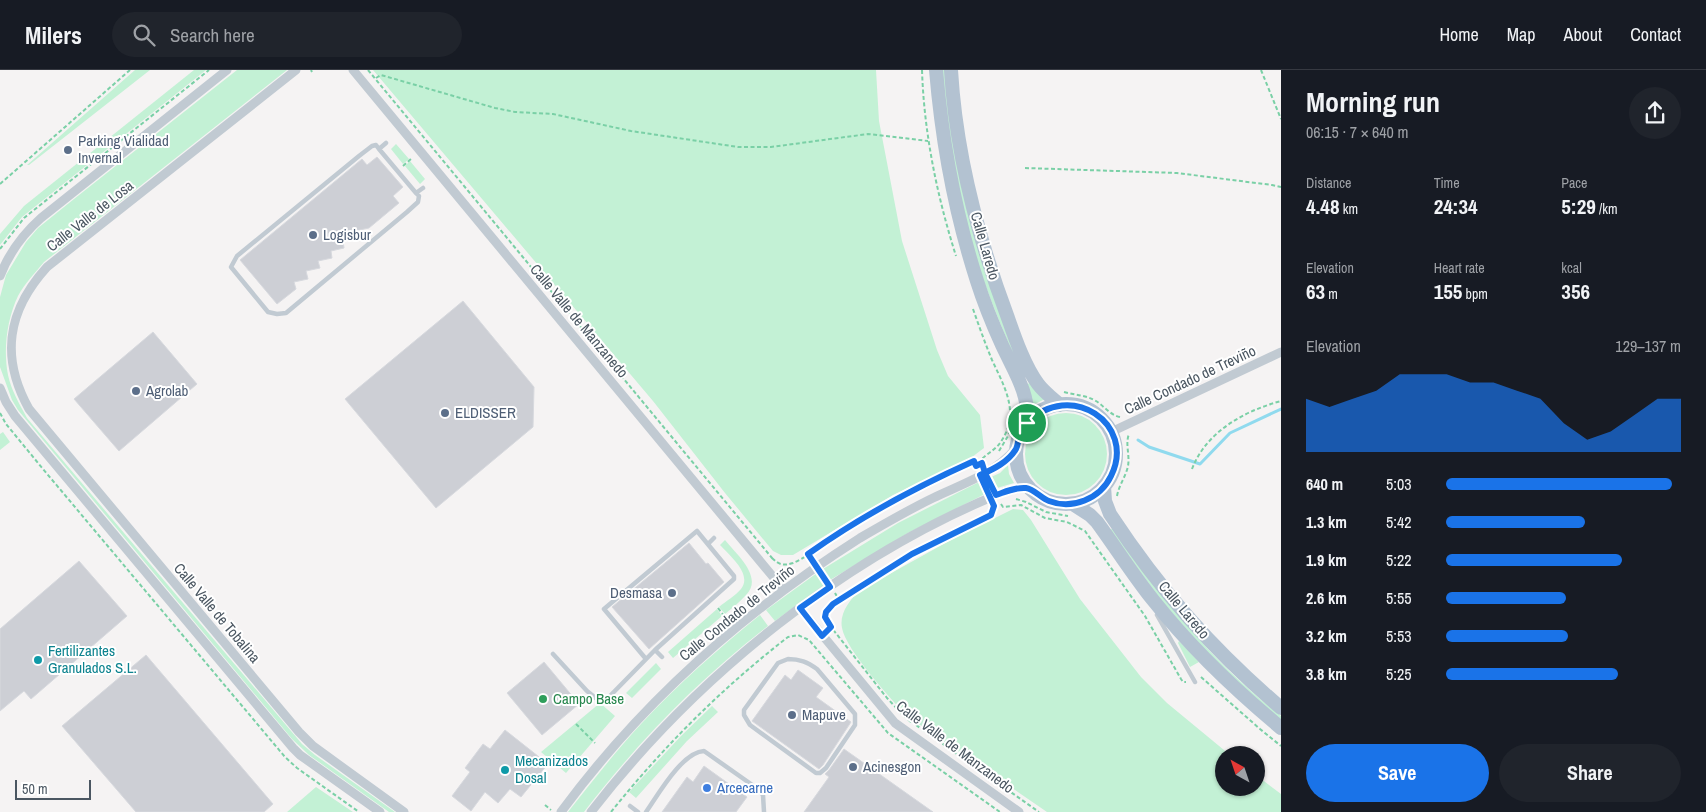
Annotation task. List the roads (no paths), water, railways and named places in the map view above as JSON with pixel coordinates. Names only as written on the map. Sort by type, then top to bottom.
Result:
[{"type":"main road","name":"Calle Laredo","points":[[936,70],[943,136],[953,192],[966,246],[978,284],[999,338],[1027,400],[1028,412],[1021,420]]},
{"type":"main road","name":"Calle Laredo","points":[[951,70],[961,152],[979,235],[990,269],[1013,331],[1033,376],[1042,389],[1060,405]]},
{"type":"main road","points":[[1070,404],[1090,410],[1102,420],[1111,432],[1115,443],[1115,466],[1111,476],[1104,486],[1072,510],[1061,504],[1039,497],[1030,489],[1018,470],[1016,459],[1021,420],[1060,405],[1070,404]]},
{"type":"main road","name":"Calle Laredo","points":[[1104,486],[1105,501],[1110,514],[1162,586],[1199,631],[1281,708]]},
{"type":"main road","name":"Calle Laredo","points":[[1072,510],[1090,515],[1097,522],[1140,583],[1180,632],[1212,667],[1281,728]]},
{"type":"street","name":"Calle Valle de Losa","points":[[0,276],[17,244],[31,227],[226,70]]},
{"type":"street","name":"Calle Valle de Losa","points":[[29,409],[18,389],[12,369],[10,351],[14,322],[19,306],[33,283],[47,267],[296,70]]},
{"type":"street","name":"Calle Valle de Manzanedo","points":[[353,70],[784,590]]},
{"type":"street","name":"Calle Condado de Treviño","points":[[1111,432],[1281,352]]},
{"type":"street","name":"Calle Valle de Tobalina","points":[[0,388],[15,416],[293,748],[380,812]]},
{"type":"street","name":"Calle Valle de Tobalina","points":[[29,409],[299,732],[313,746],[404,812]]},
{"type":"street","name":"Calle Condado de Treviño","points":[[561,812],[602,760],[640,717],[698,660],[759,608],[816,567],[898,516],[1000,465],[1016,448]]},
{"type":"street","points":[[591,812],[659,733],[730,664],[800,608],[871,560],[916,534],[998,499],[1015,489],[1030,489]]},
{"type":"street","name":"Calle Valle de Manzanedo","points":[[800,608],[895,723],[1019,812]]},
{"type":"lane","points":[[379,149],[386,143]]},
{"type":"lane","points":[[376,145],[379,149],[419,196],[418,202],[286,313],[268,312],[231,267],[237,256],[358,156],[372,146],[376,145]]},
{"type":"lane","points":[[416,193],[423,188]]},
{"type":"lane","points":[[606,700],[655,650],[734,579],[734,576],[697,531],[604,610],[646,659]]},
{"type":"lane","points":[[708,544],[714,538]]},
{"type":"lane","points":[[1140,583],[1194,680]]},
{"type":"lane","points":[[655,650],[662,657]]},
{"type":"lane","points":[[553,654],[587,691],[598,700],[620,700]]},
{"type":"lane","points":[[788,659],[799,659],[817,669],[849,704],[855,714],[855,725],[826,768],[820,773],[816,773],[750,725],[744,715],[744,710],[778,663],[788,659]]},
{"type":"lane","points":[[646,812],[686,758],[697,752],[704,752],[758,789],[763,795],[764,812]]},
{"type":"lane","points":[[630,806],[638,812]]},
{"type":"waterway","points":[[1138,440],[1149,447],[1200,464],[1230,433],[1281,409]]},
{"type":"place","name":"Parking Vialidad Invernal","points":[[68,150]]},
{"type":"place","name":"Logisbur","points":[[313,235]]},
{"type":"place","name":"Agrolab","points":[[136,391]]},
{"type":"place","name":"ELDISSER","points":[[445,413]]},
{"type":"place","name":"Desmasa","points":[[672,593]]},
{"type":"place","name":"Fertilizantes Granulados S.L.","points":[[38,660]]},
{"type":"place","name":"Campo Base","points":[[543,699]]},
{"type":"place","name":"Mapuve","points":[[792,715]]},
{"type":"place","name":"Acinesgon","points":[[853,767]]},
{"type":"place","name":"Mecanizados Dosal","points":[[505,770]]},
{"type":"place","name":"Arcecarne","points":[[707,788]]}]
